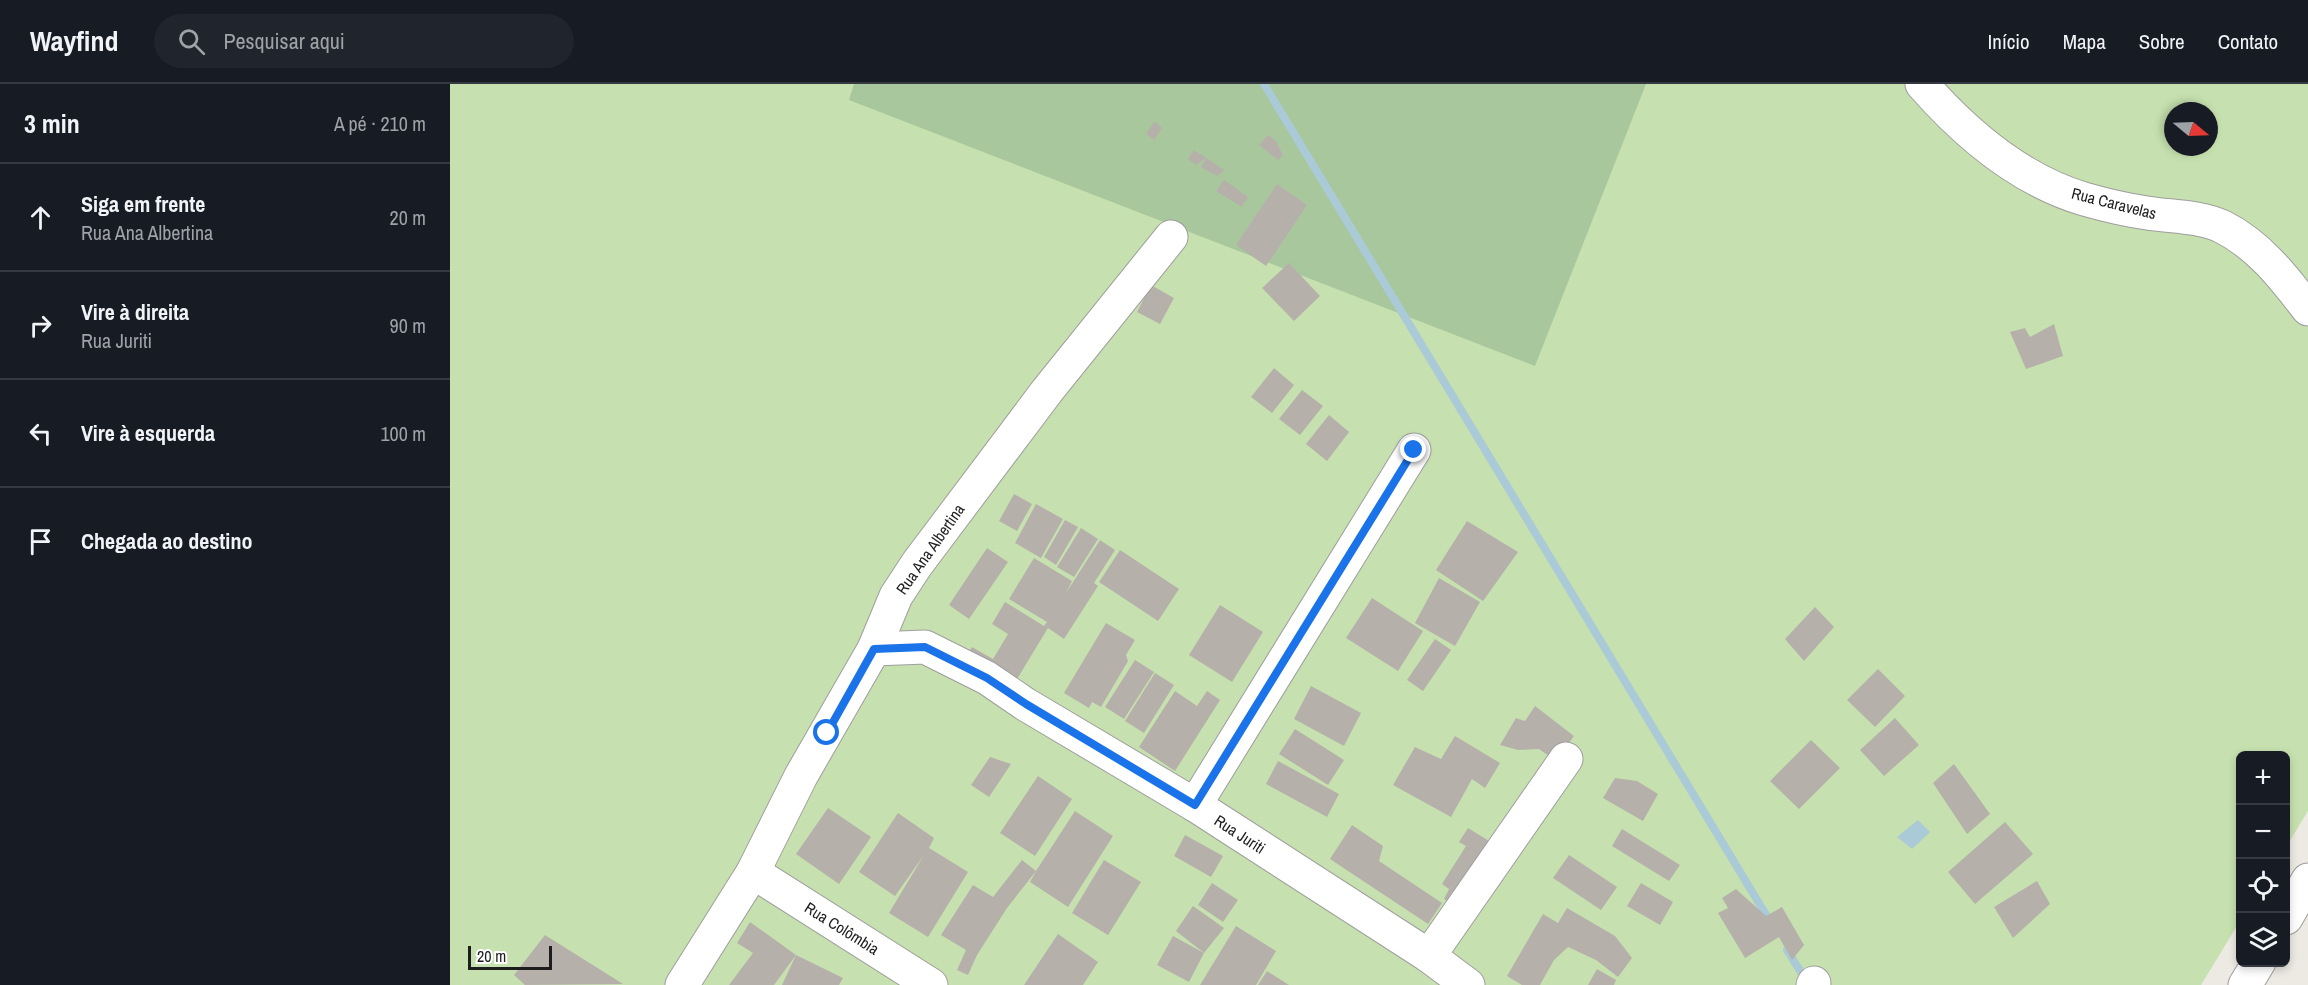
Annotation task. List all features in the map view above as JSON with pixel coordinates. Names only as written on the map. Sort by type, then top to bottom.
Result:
[{"type":"street","name":"Rua Caravelas","points":[[1922,84],[1946,111],[1987,147],[2043,182],[2104,204],[2188,218],[2222,227],[2255,248],[2282,274],[2308,309]]},
{"type":"street","name":"Rua Ana Albertina","points":[[682,985],[753,872],[801,776],[874,649],[896,596],[917,564],[1047,391],[1171,237]]},
{"type":"street","points":[[1195,805],[1414,450]]},
{"type":"street","name":"Rua Juriti","points":[[874,649],[925,647],[987,678],[1026,704],[1195,805],[1429,956],[1468,985]]},
{"type":"street","points":[[1429,956],[1566,759]]},
{"type":"street","name":"Rua Colômbia","points":[[753,872],[931,985]]},
{"type":"street","points":[[2289,913],[2308,880]]},
{"type":"street","points":[[2245,985],[2256,967]]},
{"type":"green space","points":[[450,84],[2308,84],[2308,811],[2290,840],[2290,751],[2236,751],[2236,928],[2201,985],[450,985]]},
{"type":"green space","points":[[854,84],[1646,84],[1535,366],[849,100]]},
{"type":"water","points":[[1918,820],[1930,832],[1912,849],[1897,837]]},
{"type":"building","points":[[1155,121],[1162,128],[1154,140],[1146,134]]},
{"type":"building","points":[[1268,135],[1275,140],[1283,155],[1278,160],[1259,145]]},
{"type":"building","points":[[1194,150],[1206,158],[1196,165],[1188,159]]},
{"type":"building","points":[[1206,158],[1224,170],[1217,176],[1201,167]]},
{"type":"building","points":[[1224,180],[1248,197],[1242,207],[1216,191]]},
{"type":"building","points":[[1277,184],[1307,205],[1266,266],[1236,245]]},
{"type":"building","points":[[1289,263],[1320,296],[1294,321],[1262,288]]},
{"type":"building","points":[[1151,285],[1174,298],[1160,324],[1137,312]]},
{"type":"building","points":[[2054,324],[2063,356],[2026,369],[2010,332],[2025,328],[2030,337]]},
{"type":"building","points":[[1274,368],[1294,385],[1272,413],[1251,397]]},
{"type":"building","points":[[1302,390],[1323,406],[1300,435],[1279,419]]},
{"type":"building","points":[[1329,415],[1349,432],[1327,461],[1306,444]]},
{"type":"building","points":[[1014,494],[1032,504],[1017,531],[999,521]]},
{"type":"building","points":[[1036,504],[1063,519],[1041,558],[1015,543]]},
{"type":"building","points":[[1065,520],[1078,527],[1056,565],[1044,557]]},
{"type":"building","points":[[1467,521],[1518,552],[1483,601],[1436,570]]},
{"type":"building","points":[[1081,528],[1098,539],[1074,577],[1057,567]]},
{"type":"building","points":[[1100,540],[1115,550],[1094,583],[1098,586],[1064,639],[1048,628],[1011,689],[964,661],[972,647],[993,659],[1008,634],[992,624],[1005,602],[1044,626],[1047,622],[1009,599],[1034,558],[1072,581],[1066,593]]},
{"type":"building","points":[[987,548],[1008,562],[969,619],[949,605]]},
{"type":"building","points":[[1120,550],[1179,589],[1158,621],[1099,582]]},
{"type":"building","points":[[1439,578],[1480,602],[1455,646],[1415,623]]},
{"type":"building","points":[[1372,598],[1423,631],[1398,671],[1346,638]]},
{"type":"building","points":[[1220,605],[1263,632],[1232,682],[1189,655]]},
{"type":"building","points":[[1815,607],[1834,627],[1804,661],[1785,639]]},
{"type":"building","points":[[1106,623],[1135,640],[1126,655],[1128,661],[1101,707],[1092,702],[1089,708],[1064,693]]},
{"type":"building","points":[[1435,639],[1451,650],[1423,691],[1407,680]]},
{"type":"building","points":[[1135,660],[1154,672],[1124,719],[1105,707]]},
{"type":"building","points":[[1878,669],[1905,696],[1875,727],[1847,700]]},
{"type":"building","points":[[1155,673],[1174,685],[1144,733],[1125,721]]},
{"type":"building","points":[[1311,686],[1361,713],[1344,746],[1294,719]]},
{"type":"building","points":[[1175,691],[1197,706],[1207,691],[1220,700],[1175,771],[1139,747]]},
{"type":"building","points":[[1535,706],[1574,736],[1556,761],[1539,749],[1518,750],[1500,745],[1516,718],[1525,721]]},
{"type":"building","points":[[1895,718],[1919,745],[1884,776],[1860,750]]},
{"type":"building","points":[[1295,729],[1344,760],[1328,785],[1279,754]]},
{"type":"building","points":[[1455,736],[1500,763],[1485,788],[1472,779],[1451,817],[1393,785],[1415,747],[1441,759]]},
{"type":"building","points":[[1811,740],[1840,768],[1799,809],[1770,781]]},
{"type":"building","points":[[990,757],[1011,764],[989,797],[971,785]]},
{"type":"building","points":[[1278,761],[1339,794],[1327,817],[1266,784]]},
{"type":"building","points":[[1954,764],[1990,814],[1967,834],[1933,783]]},
{"type":"building","points":[[1038,776],[1072,799],[1035,856],[1000,833]]},
{"type":"building","points":[[1615,778],[1637,781],[1658,794],[1643,821],[1603,798]]},
{"type":"building","points":[[828,808],[871,837],[839,884],[796,854]]},
{"type":"building","points":[[1075,811],[1113,836],[1068,907],[1030,882]]},
{"type":"building","points":[[898,813],[934,838],[929,848],[968,872],[928,937],[889,913],[924,855],[895,896],[859,872]]},
{"type":"building","points":[[2005,822],[2033,854],[1975,904],[1948,872]]},
{"type":"building","points":[[1352,825],[1383,846],[1379,861],[1442,903],[1428,924],[1330,859]]},
{"type":"building","points":[[1468,828],[1494,844],[1456,906],[1444,899],[1449,889],[1442,884],[1466,846],[1459,842]]},
{"type":"building","points":[[1622,829],[1680,865],[1669,881],[1612,846]]},
{"type":"building","points":[[1185,835],[1223,856],[1211,877],[1174,856]]},
{"type":"building","points":[[1569,855],[1617,887],[1601,910],[1553,878]]},
{"type":"building","points":[[1022,860],[1036,871],[1007,908],[977,955],[968,975],[957,970],[966,950],[941,935],[973,885],[993,897]]},
{"type":"building","points":[[1104,860],[1141,882],[1108,935],[1072,913]]},
{"type":"building","points":[[2037,881],[2050,904],[2013,938],[1994,907]]},
{"type":"building","points":[[1212,883],[1238,900],[1223,922],[1198,905]]},
{"type":"building","points":[[1641,883],[1673,902],[1660,925],[1627,906]]},
{"type":"building","points":[[1736,889],[1766,916],[1782,907],[1804,945],[1792,960],[1779,937],[1745,958],[1718,913],[1728,908],[1722,898]]},
{"type":"building","points":[[1193,906],[1224,928],[1204,953],[1176,931]]},
{"type":"building","points":[[1567,908],[1615,936],[1632,958],[1618,977],[1596,960],[1568,947],[1554,960],[1540,985],[1522,985],[1507,976],[1543,914],[1558,923]]},
{"type":"building","points":[[750,922],[796,955],[774,985],[729,985],[753,953],[737,943]]},
{"type":"building","points":[[1236,926],[1276,951],[1256,985],[1200,985]]},
{"type":"building","points":[[1058,934],[1098,962],[1083,985],[1024,985]]},
{"type":"building","points":[[545,935],[623,984],[525,985],[514,975]]},
{"type":"building","points":[[1173,936],[1204,953],[1189,982],[1157,965]]},
{"type":"building","points":[[796,955],[843,978],[839,985],[782,985]]},
{"type":"building","points":[[1597,969],[1616,980],[1614,985],[1588,985]]},
{"type":"building","points":[[1267,971],[1289,985],[1258,985]]},
{"type":"waterway","points":[[1264,84],[1771,923]]},
{"type":"waterway","points":[[1787,950],[1807,982]]},
{"type":"route","points":[[827,733],[874,649],[925,647],[987,678],[1026,704],[1195,805],[1414,450]]}]
